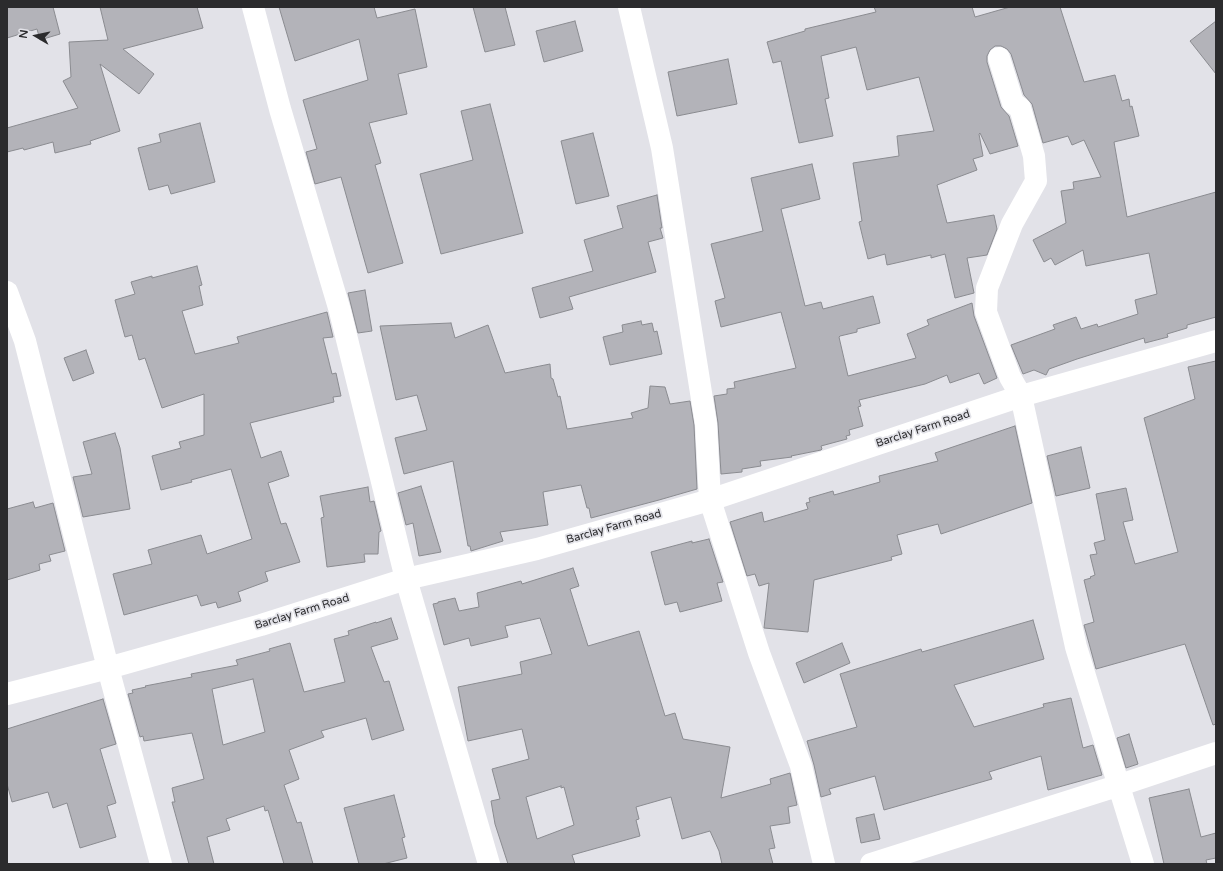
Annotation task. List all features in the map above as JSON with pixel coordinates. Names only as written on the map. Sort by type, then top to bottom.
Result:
[{"type":"street","points":[[253,7],[280,109],[340,311],[406,579],[489,864]]},
{"type":"street","points":[[629,7],[662,148],[706,424],[710,500],[759,652],[801,766],[824,864]]},
{"type":"street","points":[[999,58],[1014,103],[1020,108],[1034,156],[1036,181],[1012,224],[987,288],[986,312],[1010,377],[1022,396],[1076,647],[1120,785],[1143,864]]},
{"type":"street","points":[[7,292],[25,341],[108,668],[161,864]]},
{"type":"street","name":"Barclay Farm Road","points":[[7,694],[108,668],[261,625],[406,579],[537,549],[710,500],[1022,396],[1216,341]]},
{"type":"street","points":[[871,864],[1216,753]]},
{"type":"building","points":[[7,7],[53,7],[60,34],[40,40],[37,29],[7,38]]},
{"type":"building","points":[[100,7],[197,7],[203,28],[123,49],[154,74],[139,94],[100,64],[120,131],[90,141],[91,144],[55,153],[53,142],[24,150],[23,148],[7,152],[7,128],[78,108],[63,81],[71,77],[69,42],[108,40]]},
{"type":"building","points":[[279,7],[374,7],[377,18],[415,9],[427,67],[398,74],[407,114],[369,123],[381,163],[375,165],[403,263],[368,273],[341,177],[315,184],[306,152],[317,149],[303,100],[368,80],[359,39],[295,61]]},
{"type":"building","points":[[473,7],[505,7],[515,45],[485,52]]},
{"type":"building","points":[[874,7],[972,7],[975,17],[1010,7],[1060,7],[1084,82],[1115,75],[1122,101],[1129,99],[1130,107],[1132,106],[1139,136],[1114,142],[1127,217],[1216,192],[1216,317],[1187,325],[1187,328],[1167,334],[1168,337],[1145,343],[1144,338],[1077,359],[1049,369],[1046,375],[1034,370],[1023,374],[1011,345],[1055,329],[1053,325],[1076,317],[1081,329],[1097,324],[1098,327],[1138,314],[1135,300],[1157,294],[1149,253],[1086,266],[1083,250],[1055,265],[1051,258],[1044,262],[1033,240],[1066,223],[1061,191],[1074,189],[1073,182],[1101,177],[1084,140],[1072,145],[1068,136],[1043,143],[1032,104],[1024,95],[1011,54],[1007,49],[1001,46],[995,46],[990,50],[987,56],[987,62],[1001,107],[1009,116],[1018,146],[990,154],[980,133],[983,156],[973,159],[977,170],[937,185],[947,223],[994,215],[997,229],[987,255],[967,258],[974,293],[955,298],[945,254],[931,258],[931,255],[887,265],[885,254],[868,259],[859,222],[862,221],[853,163],[899,156],[897,136],[934,131],[919,77],[867,90],[856,47],[821,56],[829,98],[825,99],[833,136],[799,143],[781,61],[773,63],[767,42],[805,31],[805,29],[876,12]]},
{"type":"building","points":[[575,21],[583,51],[544,62],[536,31]]},
{"type":"building","points":[[1216,21],[1216,74],[1190,41]]},
{"type":"building","points":[[728,59],[737,104],[677,116],[668,72]]},
{"type":"building","points":[[490,104],[523,233],[441,254],[420,174],[473,160],[461,111]]},
{"type":"building","points":[[200,123],[215,182],[171,194],[168,185],[149,190],[138,148],[161,142],[159,134]]},
{"type":"building","points":[[593,133],[609,196],[576,204],[561,141]]},
{"type":"building","points":[[812,164],[820,199],[781,209],[805,306],[821,302],[823,309],[873,296],[880,323],[857,329],[857,332],[839,337],[848,376],[916,358],[907,334],[929,325],[927,320],[972,303],[974,316],[997,378],[984,384],[979,373],[950,383],[947,375],[925,384],[859,400],[861,406],[858,407],[863,426],[849,430],[850,435],[846,436],[847,439],[821,446],[821,450],[791,456],[792,457],[760,461],[761,466],[742,469],[742,472],[721,474],[718,423],[714,396],[727,394],[727,389],[735,388],[734,382],[796,368],[781,312],[721,327],[715,301],[725,298],[711,244],[763,231],[751,178]]},
{"type":"building","points":[[657,195],[662,228],[660,228],[663,238],[648,242],[656,272],[569,297],[573,309],[540,318],[532,288],[593,271],[584,240],[623,228],[617,206]]},
{"type":"building","points":[[197,266],[202,285],[199,286],[203,305],[182,311],[195,354],[239,343],[237,337],[327,312],[333,337],[323,338],[332,374],[336,373],[341,396],[333,397],[334,402],[250,423],[261,458],[281,451],[289,476],[268,483],[281,524],[286,523],[300,562],[265,572],[268,581],[238,592],[241,601],[218,608],[216,602],[201,606],[197,595],[124,615],[113,574],[152,564],[148,550],[201,535],[207,554],[252,539],[231,469],[191,480],[192,482],[161,490],[152,456],[181,448],[179,442],[204,435],[204,394],[162,408],[145,358],[139,360],[132,335],[125,337],[115,300],[135,294],[131,282]]},
{"type":"building","points":[[365,290],[372,331],[358,333],[348,293]]},
{"type":"building","points":[[641,321],[642,325],[652,323],[654,332],[657,331],[662,354],[610,365],[603,337],[623,332],[622,325]]},
{"type":"building","points":[[451,323],[455,338],[488,325],[505,373],[550,364],[551,378],[553,379],[558,397],[560,396],[567,429],[633,418],[631,413],[648,408],[650,386],[665,387],[670,404],[690,401],[694,425],[697,489],[591,518],[581,485],[543,492],[548,525],[500,532],[503,541],[471,551],[470,546],[468,546],[453,461],[404,474],[395,438],[427,430],[417,395],[396,400],[380,326]]},
{"type":"building","points":[[86,350],[94,373],[73,381],[64,358]]},
{"type":"building","points":[[1216,361],[1216,724],[1213,725],[1185,644],[1096,669],[1084,625],[1094,622],[1084,580],[1095,575],[1090,555],[1097,554],[1094,543],[1105,540],[1096,494],[1126,488],[1133,520],[1123,522],[1135,564],[1178,552],[1144,418],[1195,399],[1188,367]]},
{"type":"building","points":[[1015,426],[1032,503],[941,534],[938,524],[897,535],[902,554],[891,557],[892,560],[814,580],[808,632],[764,628],[769,583],[759,586],[755,574],[747,576],[730,522],[762,512],[764,522],[808,509],[806,503],[810,502],[809,498],[833,491],[834,495],[880,482],[879,476],[938,461],[935,453]]},
{"type":"building","points":[[115,433],[120,448],[130,509],[83,517],[73,477],[92,474],[83,442]]},
{"type":"building","points":[[1081,447],[1090,488],[1056,496],[1047,456]]},
{"type":"building","points":[[421,486],[441,552],[419,556],[413,523],[406,525],[398,493]]},
{"type":"building","points":[[368,487],[370,502],[374,501],[381,531],[379,532],[378,554],[364,554],[365,562],[327,567],[321,518],[324,517],[320,496]]},
{"type":"building","points":[[33,502],[35,508],[53,503],[65,551],[49,555],[51,561],[39,564],[40,570],[7,580],[7,509]]},
{"type":"building","points":[[709,539],[723,582],[717,583],[722,601],[680,612],[677,602],[665,605],[651,552],[692,541],[692,543]]},
{"type":"building","points":[[573,568],[579,586],[570,589],[588,646],[639,631],[665,716],[675,713],[683,739],[730,747],[721,798],[771,784],[770,779],[790,773],[797,805],[788,807],[790,823],[770,826],[775,848],[769,849],[773,864],[722,864],[719,851],[710,831],[682,839],[671,797],[636,807],[639,819],[636,820],[640,836],[572,855],[575,864],[508,864],[495,824],[491,801],[500,799],[492,769],[529,759],[522,729],[468,741],[458,687],[522,674],[520,662],[552,654],[540,618],[505,626],[508,637],[471,646],[469,638],[444,645],[433,604],[455,598],[459,611],[479,607],[477,593],[521,581],[522,584]],"holes":[[[561,786],[561,788],[564,787],[574,825],[537,839],[526,797]]]},
{"type":"building","points":[[391,618],[398,639],[371,647],[384,682],[389,681],[404,730],[372,740],[366,718],[321,731],[324,737],[289,750],[299,779],[284,785],[297,823],[301,822],[313,864],[284,864],[268,810],[265,811],[264,806],[226,819],[230,830],[207,837],[214,864],[189,864],[172,802],[175,802],[172,788],[204,779],[192,733],[144,741],[143,736],[140,737],[128,694],[133,693],[132,690],[146,687],[145,686],[192,677],[191,674],[238,665],[236,660],[270,651],[269,649],[290,643],[304,692],[345,682],[334,639],[349,635],[348,631]],"holes":[[[253,679],[265,732],[223,745],[212,689]]]},
{"type":"building","points":[[1033,620],[1044,659],[954,685],[974,727],[1044,707],[1043,704],[1071,698],[1083,748],[1093,745],[1102,775],[1048,790],[1041,756],[989,772],[992,779],[884,810],[875,776],[829,789],[831,794],[821,797],[807,741],[857,727],[840,674],[921,649],[922,652]]},
{"type":"building","points":[[842,643],[850,663],[804,683],[796,663]]},
{"type":"building","points":[[103,699],[116,744],[100,749],[116,803],[107,806],[116,837],[80,848],[67,803],[53,808],[48,792],[12,802],[7,784],[7,729]]},
{"type":"building","points":[[1129,734],[1138,764],[1126,768],[1117,738]]},
{"type":"building","points":[[1189,789],[1201,837],[1216,833],[1216,858],[1206,860],[1207,864],[1164,864],[1149,798]]},
{"type":"building","points":[[394,795],[405,837],[402,838],[407,858],[383,864],[359,864],[344,808]]},
{"type":"building","points":[[874,814],[880,839],[861,843],[856,818]]}]
